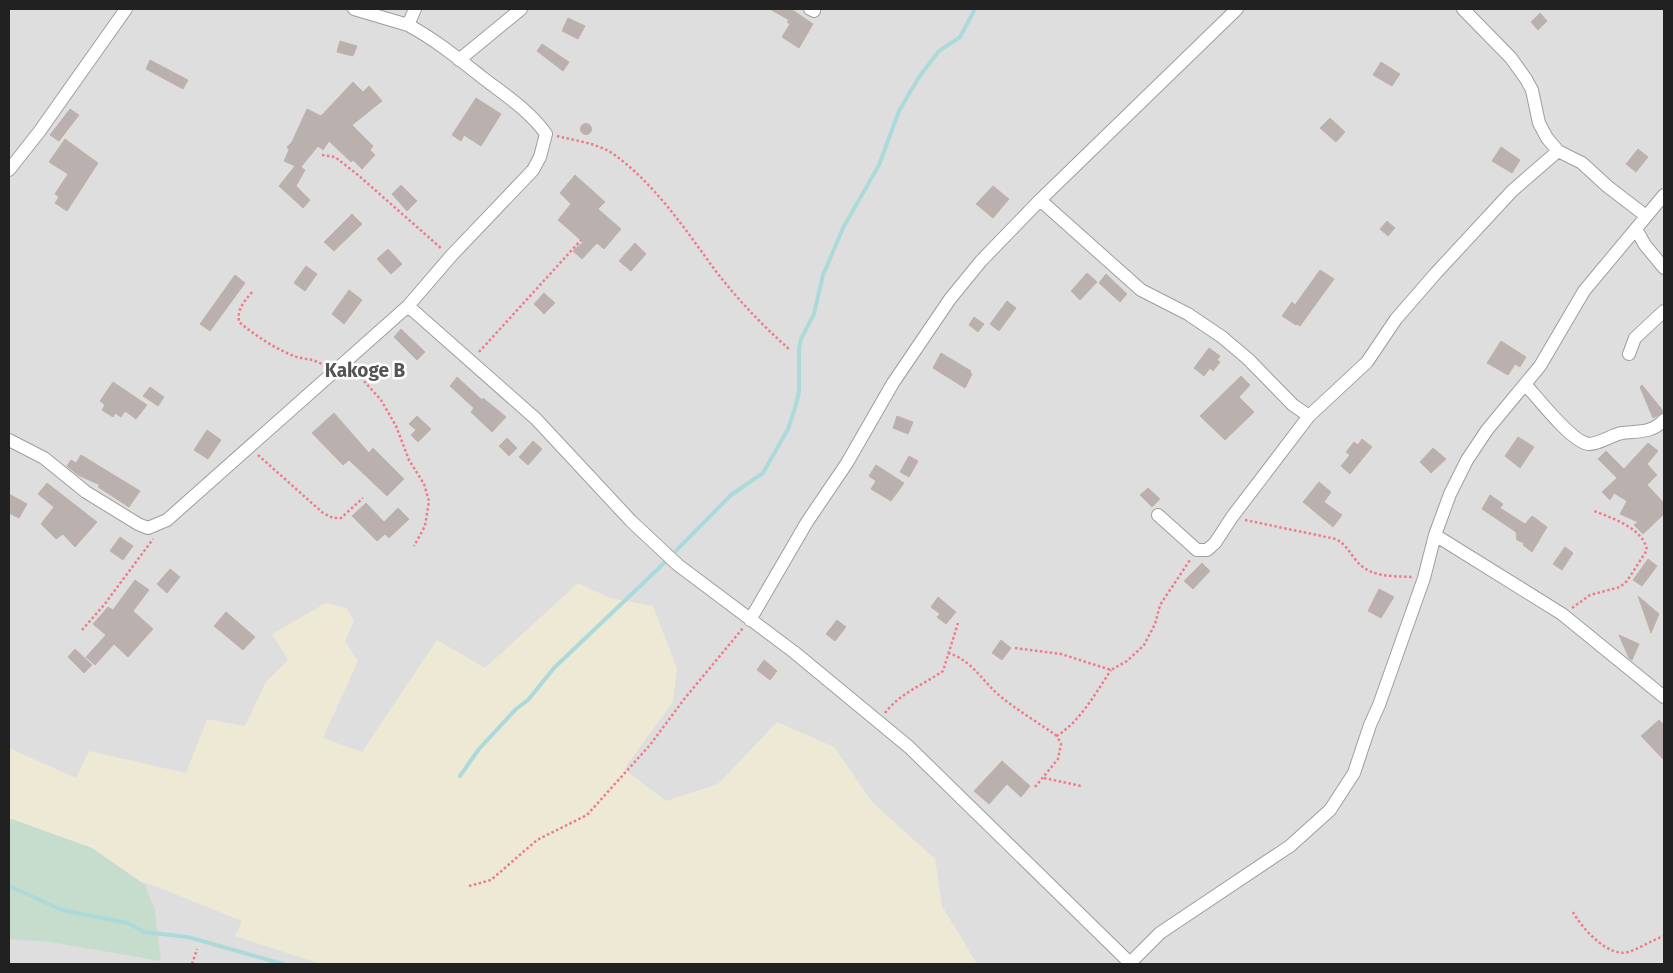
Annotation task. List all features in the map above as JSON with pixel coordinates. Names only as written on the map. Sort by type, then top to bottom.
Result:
[{"type":"street","points":[[9,170],[39,132],[126,9]]},
{"type":"street","points":[[9,440],[44,458],[86,492],[138,524],[148,528],[167,520],[408,306],[451,256],[532,170],[540,157],[546,134],[534,120],[441,44],[408,25],[354,9]]},
{"type":"street","points":[[408,25],[415,9]]},
{"type":"street","points":[[459,60],[520,9]]},
{"type":"street","points":[[750,620],[807,522],[847,463],[892,383],[950,299],[982,261],[1040,200],[1237,9]]},
{"type":"street","points":[[1463,9],[1511,58],[1526,78],[1532,90],[1539,122],[1547,138],[1558,151],[1582,163],[1607,186],[1646,216]]},
{"type":"street","points":[[1158,515],[1197,550],[1207,550],[1216,543],[1232,517],[1309,416],[1367,362],[1396,318],[1512,191],[1558,151]]},
{"type":"street","points":[[408,306],[536,419],[664,552],[708,589],[794,652],[909,747],[1130,964],[1160,932],[1290,846],[1330,810],[1354,774],[1424,578],[1450,494],[1467,460],[1487,430],[1526,384],[1553,346],[1584,291],[1664,195]]},
{"type":"street","points":[[1040,200],[1141,290],[1188,314],[1222,337],[1248,359],[1293,405],[1309,416]]},
{"type":"street","points":[[1636,229],[1645,245],[1664,268]]},
{"type":"street","points":[[1629,354],[1635,338],[1664,311]]},
{"type":"street","points":[[1526,384],[1567,430],[1582,442],[1590,444],[1620,434],[1648,432],[1658,427],[1664,420]]},
{"type":"street","points":[[1436,535],[1562,614],[1664,697]]},
{"type":"path","points":[[546,134],[590,143],[614,154],[651,187],[684,226],[742,303],[790,350]]},
{"type":"path","points":[[322,155],[335,157],[358,175],[451,256]]},
{"type":"path","points":[[472,361],[558,262],[581,240]]},
{"type":"path","points":[[252,292],[241,305],[238,314],[239,322],[256,337],[292,355],[319,362],[332,374]]},
{"type":"path","points":[[347,362],[381,400],[396,426],[409,460],[424,484],[429,501],[425,526],[414,546]]},
{"type":"path","points":[[249,448],[323,513],[333,518],[341,518],[363,498]]},
{"type":"path","points":[[1562,614],[1590,595],[1620,588],[1627,581],[1647,550],[1646,544],[1630,527],[1594,511]]},
{"type":"path","points":[[1232,517],[1336,539],[1342,542],[1364,569],[1380,575],[1424,578]]},
{"type":"path","points":[[82,630],[104,606],[167,520]]},
{"type":"path","points":[[1057,736],[1068,730],[1111,670],[1127,660],[1144,644],[1155,624],[1160,605],[1197,550]]},
{"type":"path","points":[[469,886],[491,880],[536,840],[587,815],[616,780],[650,746],[685,698],[750,620]]},
{"type":"path","points":[[879,721],[894,702],[943,671],[958,623]]},
{"type":"path","points":[[1015,648],[1061,654],[1111,670]]},
{"type":"path","points":[[948,653],[960,656],[974,667],[982,679],[1001,698],[1057,736],[1061,744],[1058,759],[1035,787]]},
{"type":"path","points":[[1044,778],[1081,786]]},
{"type":"path","points":[[1573,912],[1579,924],[1589,934],[1614,950],[1626,953],[1664,936]]},
{"type":"path","points":[[192,964],[197,949]]},
{"type":"shaded area","points":[[9,9],[1664,9],[1664,964],[9,964]]},
{"type":"shaded area","points":[[578,583],[610,598],[653,606],[677,669],[673,702],[624,769],[666,801],[718,784],[777,722],[834,747],[873,803],[935,859],[942,906],[977,964],[321,964],[235,936],[242,921],[150,884],[9,850],[9,748],[76,778],[89,751],[186,773],[207,719],[245,726],[266,682],[288,660],[272,634],[326,603],[347,608],[354,621],[345,641],[358,661],[323,738],[362,752],[437,640],[485,668]]},
{"type":"green space","points":[[9,818],[92,848],[144,884],[155,910],[161,961],[50,942],[9,939]]},
{"type":"building","points":[[770,9],[791,9],[813,24],[799,48],[782,37],[790,24],[787,22],[789,20]]},
{"type":"building","points":[[1540,13],[1547,21],[1538,30],[1531,22]]},
{"type":"building","points":[[568,18],[585,26],[578,39],[562,31]]},
{"type":"building","points":[[340,41],[357,46],[353,56],[337,52]]},
{"type":"building","points":[[542,44],[569,62],[563,71],[537,51]]},
{"type":"building","points":[[150,60],[188,80],[183,89],[146,69]]},
{"type":"building","points":[[1381,62],[1400,74],[1392,86],[1373,75]]},
{"type":"building","points":[[353,82],[363,92],[369,86],[382,101],[352,125],[373,146],[370,150],[375,155],[362,169],[353,160],[351,162],[329,141],[323,150],[318,146],[301,167],[305,170],[296,186],[310,200],[303,208],[279,186],[295,166],[284,161],[289,150],[287,147],[292,142],[307,109],[321,116]]},
{"type":"building","points":[[476,98],[501,114],[481,146],[464,135],[461,141],[452,135]]},
{"type":"building","points":[[70,109],[79,115],[59,141],[50,135]]},
{"type":"building","points":[[1330,118],[1345,132],[1336,142],[1320,128]]},
{"type":"building","points":[[586,123],[592,129],[586,135],[580,129]]},
{"type":"building","points":[[65,139],[98,163],[67,211],[55,203],[59,197],[55,194],[68,174],[49,162]]},
{"type":"building","points":[[1501,147],[1520,160],[1512,173],[1492,161]]},
{"type":"building","points":[[1638,149],[1648,157],[1636,172],[1626,164]]},
{"type":"building","points":[[575,175],[605,202],[598,209],[621,229],[604,249],[597,243],[582,259],[573,251],[583,242],[558,220],[571,204],[560,193]]},
{"type":"building","points":[[401,185],[417,201],[407,211],[392,194]]},
{"type":"building","points":[[993,186],[1009,199],[993,218],[976,204]]},
{"type":"building","points":[[352,214],[362,224],[334,251],[324,242]]},
{"type":"building","points":[[1387,221],[1395,228],[1388,236],[1380,229]]},
{"type":"building","points":[[635,243],[646,254],[631,271],[619,261]]},
{"type":"building","points":[[388,249],[402,264],[391,274],[377,259]]},
{"type":"building","points":[[306,266],[317,274],[305,291],[294,283]]},
{"type":"building","points":[[1320,270],[1334,279],[1300,326],[1296,325],[1282,316],[1292,302],[1295,305]]},
{"type":"building","points":[[1087,273],[1097,282],[1080,300],[1071,291]]},
{"type":"building","points":[[1106,274],[1127,294],[1120,302],[1099,283]]},
{"type":"building","points":[[235,275],[245,283],[210,331],[200,324]]},
{"type":"building","points":[[349,290],[362,300],[344,324],[332,314]]},
{"type":"building","points":[[544,293],[555,303],[544,314],[534,304]]},
{"type":"building","points":[[1007,301],[1016,308],[999,331],[990,324]]},
{"type":"building","points":[[974,317],[984,324],[978,332],[969,325]]},
{"type":"building","points":[[401,329],[425,352],[417,360],[394,337]]},
{"type":"building","points":[[1501,341],[1526,357],[1520,367],[1515,364],[1508,375],[1487,363]]},
{"type":"building","points":[[1209,348],[1220,356],[1217,360],[1220,362],[1213,371],[1210,368],[1204,376],[1194,368]]},
{"type":"building","points":[[941,353],[971,371],[970,373],[972,374],[965,388],[933,368]]},
{"type":"building","points":[[1241,376],[1250,385],[1239,397],[1254,412],[1225,440],[1200,416]]},
{"type":"building","points":[[457,377],[482,400],[483,398],[506,417],[492,432],[471,412],[474,408],[450,386]]},
{"type":"building","points":[[113,382],[147,405],[136,419],[125,411],[121,417],[115,413],[113,417],[102,410],[105,405],[100,401]]},
{"type":"building","points":[[1642,385],[1664,412],[1653,418],[1640,387]]},
{"type":"building","points":[[150,387],[164,397],[158,406],[143,396]]},
{"type":"building","points":[[334,413],[369,453],[373,448],[404,479],[387,496],[349,460],[343,465],[312,433]]},
{"type":"building","points":[[417,416],[431,429],[418,442],[411,435],[416,430],[409,424]]},
{"type":"building","points":[[897,416],[913,422],[908,434],[893,428]]},
{"type":"building","points":[[207,430],[221,440],[208,459],[194,450]]},
{"type":"building","points":[[1518,437],[1534,447],[1520,468],[1505,456]]},
{"type":"building","points":[[507,438],[517,448],[509,456],[499,446]]},
{"type":"building","points":[[1362,439],[1372,447],[1350,474],[1341,466],[1350,455],[1346,452],[1354,442],[1358,445]]},
{"type":"building","points":[[533,441],[542,449],[528,465],[519,457]]},
{"type":"building","points":[[1648,443],[1658,451],[1647,464],[1657,475],[1647,485],[1664,503],[1664,514],[1643,534],[1634,525],[1638,522],[1620,514],[1627,501],[1614,493],[1610,500],[1602,492],[1617,478],[1598,459],[1606,451],[1624,469]]},
{"type":"building","points":[[1433,448],[1446,459],[1431,473],[1420,462]]},
{"type":"building","points":[[81,455],[140,491],[129,507],[98,487],[100,485],[78,475],[67,466],[71,460],[76,463]]},
{"type":"building","points":[[909,456],[918,461],[909,477],[900,472]]},
{"type":"building","points":[[876,465],[904,483],[891,501],[871,489],[876,481],[869,476]]},
{"type":"building","points":[[1319,482],[1331,492],[1324,502],[1342,515],[1333,527],[1303,502]]},
{"type":"building","points":[[47,483],[97,522],[75,547],[63,534],[56,539],[41,524],[54,507],[38,494]]},
{"type":"building","points":[[1148,488],[1160,499],[1152,507],[1140,495]]},
{"type":"building","points":[[9,494],[27,504],[19,518],[9,513]]},
{"type":"building","points":[[1490,495],[1503,504],[1500,508],[1525,524],[1532,516],[1547,527],[1532,552],[1523,545],[1524,543],[1517,540],[1516,532],[1482,509]]},
{"type":"building","points":[[366,503],[384,522],[398,508],[409,519],[389,538],[385,534],[377,541],[352,516]]},
{"type":"building","points":[[120,537],[133,546],[123,560],[110,551]]},
{"type":"building","points":[[1565,547],[1573,553],[1562,570],[1553,564]]},
{"type":"building","points":[[1648,559],[1657,566],[1642,586],[1633,580]]},
{"type":"building","points":[[1202,563],[1210,571],[1193,589],[1184,581]]},
{"type":"building","points":[[170,569],[180,577],[167,593],[157,584]]},
{"type":"building","points":[[135,580],[149,590],[133,611],[153,629],[128,657],[114,644],[95,665],[86,657],[106,635],[93,624],[108,607],[113,610]]},
{"type":"building","points":[[1379,589],[1394,597],[1381,618],[1368,611]]},
{"type":"building","points":[[1638,596],[1659,614],[1651,633]]},
{"type":"building","points":[[938,597],[956,612],[946,624],[937,617],[940,614],[931,607]]},
{"type":"building","points":[[226,612],[255,637],[243,650],[214,626]]},
{"type":"building","points":[[837,620],[846,627],[835,641],[826,634]]},
{"type":"building","points":[[1619,635],[1639,644],[1632,660],[1629,658]]},
{"type":"building","points":[[1001,640],[1011,648],[1002,660],[992,653]]},
{"type":"building","points":[[75,649],[92,665],[84,673],[68,657]]},
{"type":"building","points":[[764,660],[777,671],[770,680],[757,670]]},
{"type":"building","points":[[1659,720],[1664,725],[1664,760],[1641,736]]},
{"type":"building","points":[[1002,761],[1030,786],[1021,797],[1007,784],[989,804],[974,791]]},
{"type":"waterway","points":[[460,776],[479,749],[516,709],[528,700],[554,668],[659,568],[731,495],[763,473],[788,429],[795,408],[799,392],[799,349],[801,339],[814,314],[823,275],[843,228],[879,165],[899,111],[919,77],[939,51],[960,37],[975,9]]},
{"type":"waterway","points":[[9,886],[62,910],[128,923],[144,932],[188,937],[283,964]]},
{"type":"district","name":"Kakoge B","points":[[365,370]]}]
